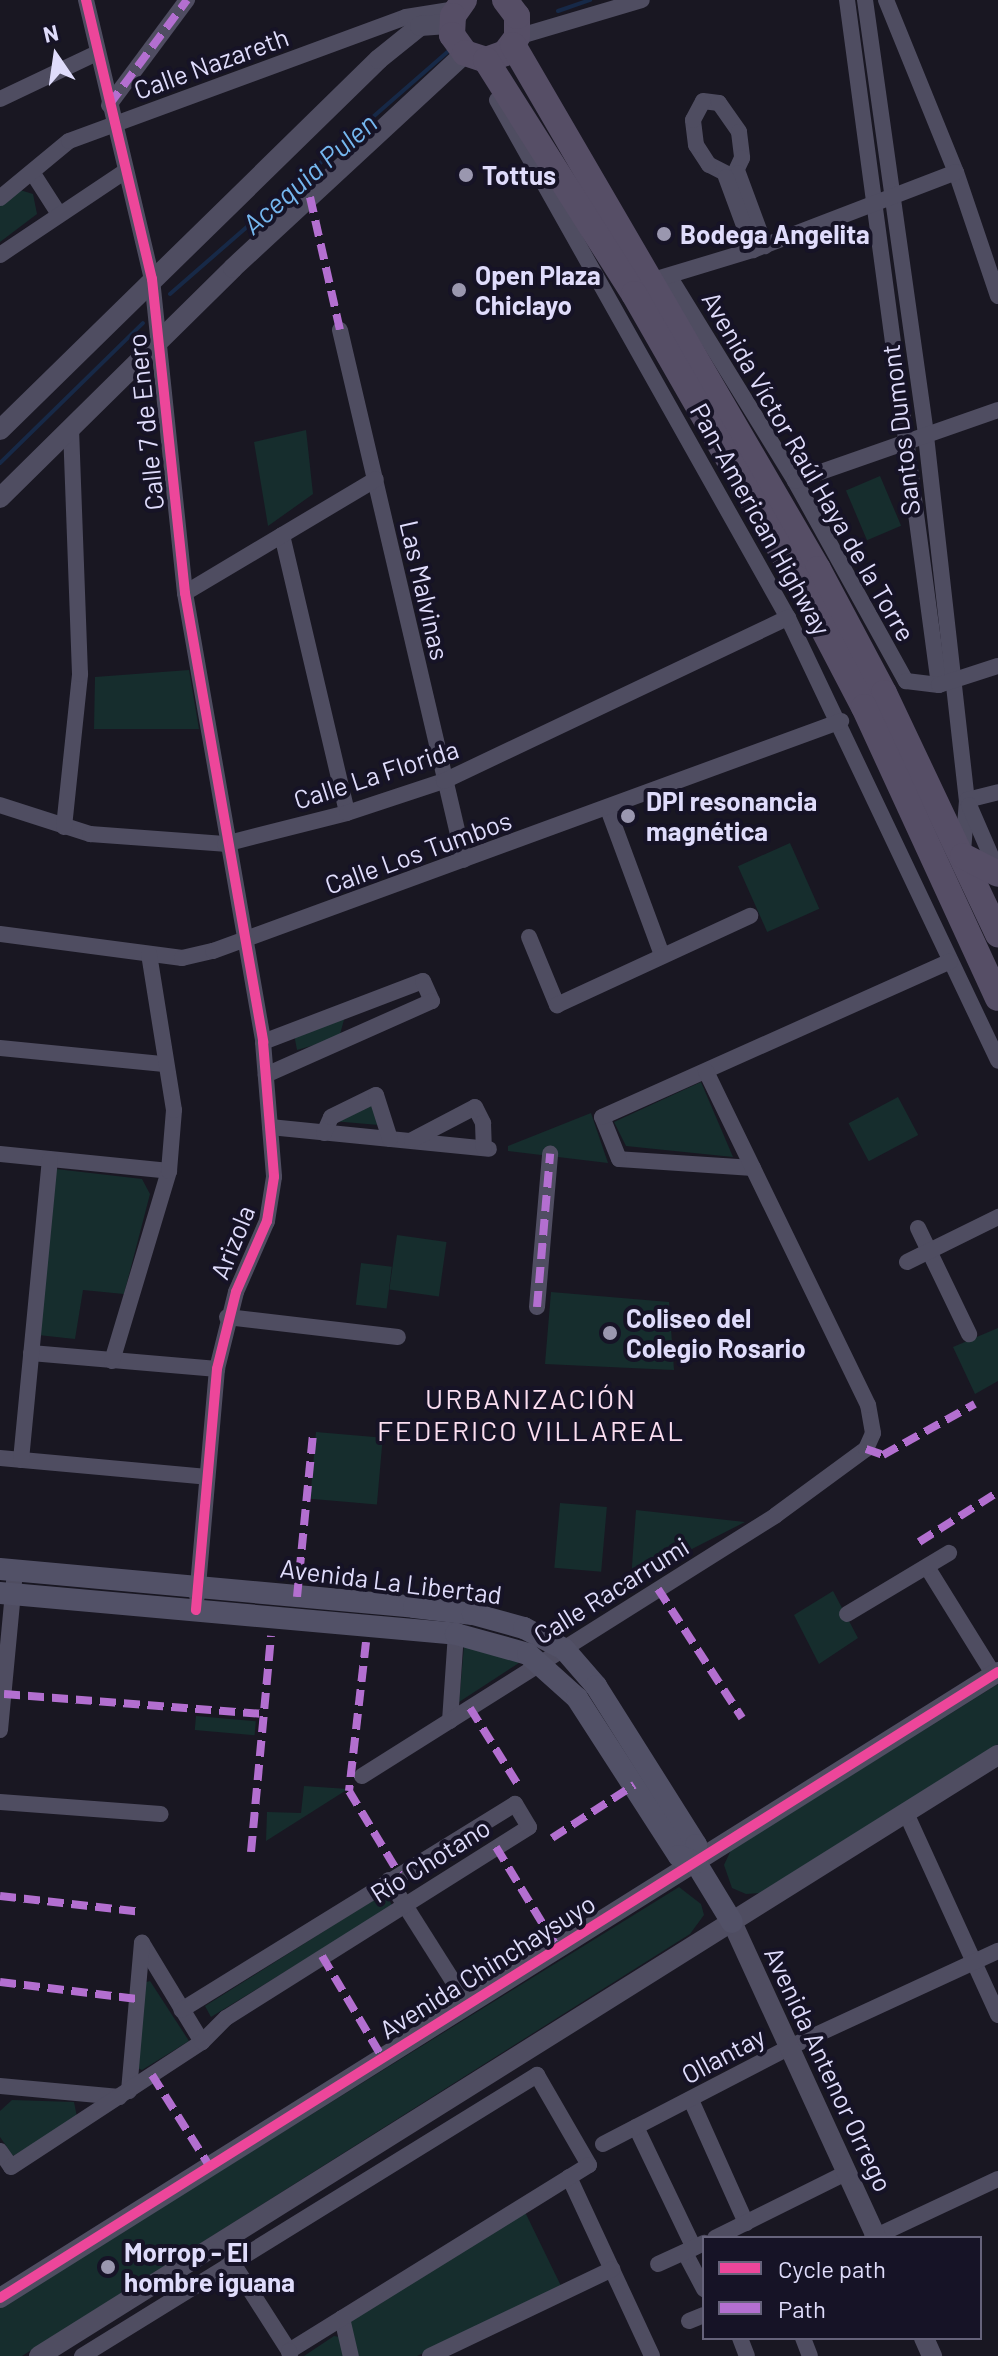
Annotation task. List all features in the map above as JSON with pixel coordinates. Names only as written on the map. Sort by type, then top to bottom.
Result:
[{"type":"main road","name":"Pan-American Highway","points":[[505,0],[517,16],[515,41],[766,454],[963,856],[998,934]]},
{"type":"main road","name":"Pan-American Highway","points":[[458,7],[474,57],[634,294],[797,579],[864,707],[998,998]]},
{"type":"main road","points":[[474,57],[515,41]]},
{"type":"main road","points":[[963,856],[998,873]]},
{"type":"main road","name":"Avenida La Libertad","points":[[8,1570],[197,1599]]},
{"type":"main road","name":"Avenida La Libertad","points":[[6,1593],[197,1599],[413,1618],[498,1619],[564,1649],[613,1732],[679,1856],[700,1869],[729,1916]]},
{"type":"main road","name":"Avenida La Libertad","points":[[413,1618],[542,1662],[613,1732]]},
{"type":"street","name":"Calle 7 de Enero","points":[[86,0],[124,172],[152,279],[185,593],[225,844]]},
{"type":"street","points":[[109,105],[187,0]]},
{"type":"street","points":[[515,41],[642,0]]},
{"type":"street","name":"Santos Dumont","points":[[847,0],[908,442],[967,800],[963,856]]},
{"type":"street","name":"Santos Dumont","points":[[865,0],[895,197],[926,436],[946,683]]},
{"type":"street","points":[[886,0],[956,172],[998,296]]},
{"type":"street","points":[[0,430],[407,34],[458,7]]},
{"type":"street","name":"Calle Nazareth","points":[[0,198],[69,141],[406,17],[458,7]]},
{"type":"street","points":[[0,99],[97,53]]},
{"type":"street","points":[[0,498],[158,340],[474,57],[788,618],[841,721],[998,1061]]},
{"type":"street","points":[[32,172],[59,214]]},
{"type":"street","points":[[0,255],[124,172]]},
{"type":"street","points":[[661,278],[759,248],[956,172]]},
{"type":"street","points":[[732,175],[759,248]]},
{"type":"street","name":"Las Malvinas","points":[[340,330],[464,860]]},
{"type":"street","points":[[795,481],[998,410]]},
{"type":"street","points":[[64,827],[80,674],[71,427]]},
{"type":"street","name":"Avenida Víctor Raúl Haya de la Torre","points":[[766,454],[795,481],[906,681],[946,683]]},
{"type":"street","points":[[185,593],[376,479]]},
{"type":"street","points":[[282,535],[347,813]]},
{"type":"street","name":"Calle La Florida","points":[[0,805],[90,834],[225,844],[347,813],[444,781],[788,618]]},
{"type":"street","points":[[946,683],[998,666]]},
{"type":"street","name":"Calle Los Tumbos","points":[[0,934],[182,958],[243,943],[841,721]]},
{"type":"street","points":[[998,792],[967,800],[998,873]]},
{"type":"street","points":[[608,809],[662,955]]},
{"type":"street","name":"Arizola","points":[[197,1599],[217,1369],[227,1317],[273,1201],[263,1042],[225,844]]},
{"type":"street","points":[[529,937],[557,1005],[750,916]]},
{"type":"street","points":[[112,1361],[169,1171],[174,1110],[164,1064],[149,954]]},
{"type":"street","points":[[706,1071],[753,1168],[619,1159],[602,1117],[950,961]]},
{"type":"street","points":[[263,1042],[423,981],[432,1001],[266,1075]]},
{"type":"street","points":[[353,1009],[353,1036]]},
{"type":"street","points":[[0,1048],[164,1064]]},
{"type":"street","points":[[324,1133],[331,1117],[376,1095],[390,1139]]},
{"type":"street","points":[[270,1127],[487,1149],[483,1123],[475,1107],[411,1141]]},
{"type":"street","points":[[0,1154],[169,1171]]},
{"type":"street","points":[[537,1307],[550,1154]]},
{"type":"street","points":[[21,1460],[50,1159]]},
{"type":"street","name":"Calle Racarrumi","points":[[362,1776],[852,1463],[873,1433],[868,1405],[753,1168]]},
{"type":"street","points":[[907,1262],[998,1217]]},
{"type":"street","points":[[918,1228],[969,1334]]},
{"type":"street","points":[[227,1317],[398,1337]]},
{"type":"street","points":[[31,1353],[217,1369]]},
{"type":"street","points":[[0,1458],[207,1477]]},
{"type":"street","points":[[847,1614],[949,1553]]},
{"type":"street","points":[[927,1567],[996,1673]]},
{"type":"street","points":[[0,1730],[8,1570]]},
{"type":"street","points":[[450,1721],[456,1634]]},
{"type":"street","name":"Avenida Chinchaysuyo","points":[[0,2298],[468,2005],[700,1869],[996,1673]]},
{"type":"street","points":[[39,2356],[729,1916],[906,1813],[998,1755]]},
{"type":"street","points":[[0,1802],[161,1814]]},
{"type":"street","name":"Río Chotano","points":[[0,2151],[11,2167],[202,2042],[226,2018],[529,1827],[515,1804],[182,2010]]},
{"type":"street","points":[[906,1813],[998,2015]]},
{"type":"street","points":[[389,1880],[468,2005]]},
{"type":"street","name":"Avenida Antenor Orrego","points":[[729,1916],[792,2046],[875,2236]]},
{"type":"street","points":[[300,1936],[316,1960]]},
{"type":"street","points":[[0,2086],[124,2094],[142,1943],[202,2042]]},
{"type":"street","name":"Ollantay","points":[[603,2144],[792,2046],[998,1951]]},
{"type":"street","points":[[82,2356],[232,2263],[537,2075],[589,2165],[289,2354],[232,2263],[220,2243]]},
{"type":"street","points":[[691,2100],[746,2223]]},
{"type":"street","points":[[636,2127],[694,2248],[702,2281]]},
{"type":"street","points":[[719,2236],[848,2172]]},
{"type":"street","points":[[569,2177],[652,2356]]},
{"type":"street","points":[[877,2236],[998,2179]]},
{"type":"street","points":[[658,2264],[694,2248]]},
{"type":"street","points":[[430,2356],[612,2269]]},
{"type":"street","points":[[342,2318],[351,2356]]},
{"type":"green space","points":[[20,190],[33,194],[37,214],[0,242],[0,203]]},
{"type":"green space","points":[[306,430],[313,494],[268,526],[254,442]]},
{"type":"green space","points":[[880,476],[901,526],[867,540],[846,490]]},
{"type":"green space","points":[[189,670],[199,729],[94,729],[95,677]]},
{"type":"green space","points":[[790,843],[819,909],[767,932],[738,866]]},
{"type":"green space","points":[[345,1016],[339,1038],[297,1050],[294,1034]]},
{"type":"green space","points":[[701,1082],[733,1157],[626,1146],[614,1122]]},
{"type":"green space","points":[[898,1097],[918,1135],[869,1161],[849,1123]]},
{"type":"green space","points":[[373,1102],[379,1125],[332,1121]]},
{"type":"green space","points":[[591,1113],[608,1163],[508,1151],[508,1146]]},
{"type":"green space","points":[[56,1169],[142,1179],[150,1194],[124,1294],[83,1290],[75,1339],[38,1335]]},
{"type":"green space","points":[[397,1235],[447,1242],[439,1296],[389,1289]]},
{"type":"green space","points":[[361,1263],[392,1267],[387,1308],[356,1305]]},
{"type":"green space","name":"Coliseo del Colegio Rosario","points":[[551,1292],[669,1302],[674,1370],[545,1364]]},
{"type":"green space","points":[[998,1328],[998,1381],[975,1394],[953,1347]]},
{"type":"green space","points":[[316,1432],[383,1438],[377,1505],[310,1499]]},
{"type":"green space","points":[[560,1503],[607,1507],[601,1572],[554,1568]]},
{"type":"green space","points":[[636,1510],[745,1522],[631,1580]]},
{"type":"green space","points":[[833,1591],[858,1638],[819,1664],[794,1615]]},
{"type":"green space","points":[[464,1646],[522,1661],[459,1702]]},
{"type":"green space","points":[[998,1684],[998,1744],[760,1893],[746,1894],[732,1888],[724,1865],[731,1850]]},
{"type":"green space","points":[[196,1716],[256,1721],[255,1735],[195,1730]]},
{"type":"green space","points":[[304,1786],[348,1789],[266,1841],[267,1812],[301,1813]]},
{"type":"green space","points":[[679,1887],[701,1904],[704,1915],[690,1934],[22,2356],[0,2356],[0,2307]]},
{"type":"green space","points":[[386,1892],[392,1906],[211,2017],[205,2006]]},
{"type":"green space","points":[[150,1981],[189,2041],[142,2070],[135,2067],[143,1983]]},
{"type":"green space","points":[[12,2100],[74,2102],[77,2117],[13,2156],[0,2137],[0,2111]]},
{"type":"green space","points":[[525,2212],[562,2288],[417,2356],[356,2356],[350,2322]]},
{"type":"green space","points":[[334,2336],[340,2337],[343,2356],[304,2356]]},
{"type":"waterway","name":"Acequia Pulen","points":[[558,11],[590,0]]},
{"type":"waterway","name":"Acequia Pulen","points":[[170,294],[449,51]]},
{"type":"waterway","name":"Acequia Pulen","points":[[0,463],[143,323]]},
{"type":"marked path","points":[[109,105],[187,0]]},
{"type":"marked path","points":[[310,197],[340,330]]},
{"type":"marked path","points":[[537,1307],[550,1154]]},
{"type":"marked path","points":[[866,1449],[883,1455],[975,1404]]},
{"type":"marked path","points":[[297,1597],[313,1433]]},
{"type":"marked path","points":[[919,1542],[998,1492]]},
{"type":"marked path","points":[[658,1589],[742,1718]]},
{"type":"marked path","points":[[251,1852],[271,1636]]},
{"type":"marked path","points":[[366,1642],[349,1791],[399,1874]]},
{"type":"marked path","points":[[4,1694],[264,1714]]},
{"type":"marked path","points":[[470,1708],[520,1788]]},
{"type":"marked path","points":[[552,1838],[634,1785]]},
{"type":"marked path","points":[[496,1847],[558,1949]]},
{"type":"marked path","points":[[0,1896],[142,1912]]},
{"type":"marked path","points":[[322,1956],[382,2057]]},
{"type":"marked path","points":[[0,1982],[137,1999]]},
{"type":"marked path","points":[[152,2075],[210,2167]]},
{"type":"cycle path","points":[[86,0],[152,279],[185,593],[263,1042],[274,1177],[267,1221],[236,1292],[217,1369],[196,1610]]},
{"type":"cycle path","points":[[0,2298],[998,1672]]},
{"type":"place","name":"Tottus","points":[[466,175]]},
{"type":"place","name":"Bodega Angelita","points":[[664,234]]},
{"type":"place","name":"Open Plaza Chiclayo","points":[[459,290]]},
{"type":"place","name":"DPI resonancia magnética","points":[[628,816]]},
{"type":"place","name":"Coliseo del Colegio Rosario","points":[[610,1333]]},
{"type":"place","name":"Morrop - El hombre iguana","points":[[108,2267]]},
{"type":"district","name":"URBANIZACIÓN FEDERICO VILLAREAL","points":[[531,1414]]}]
